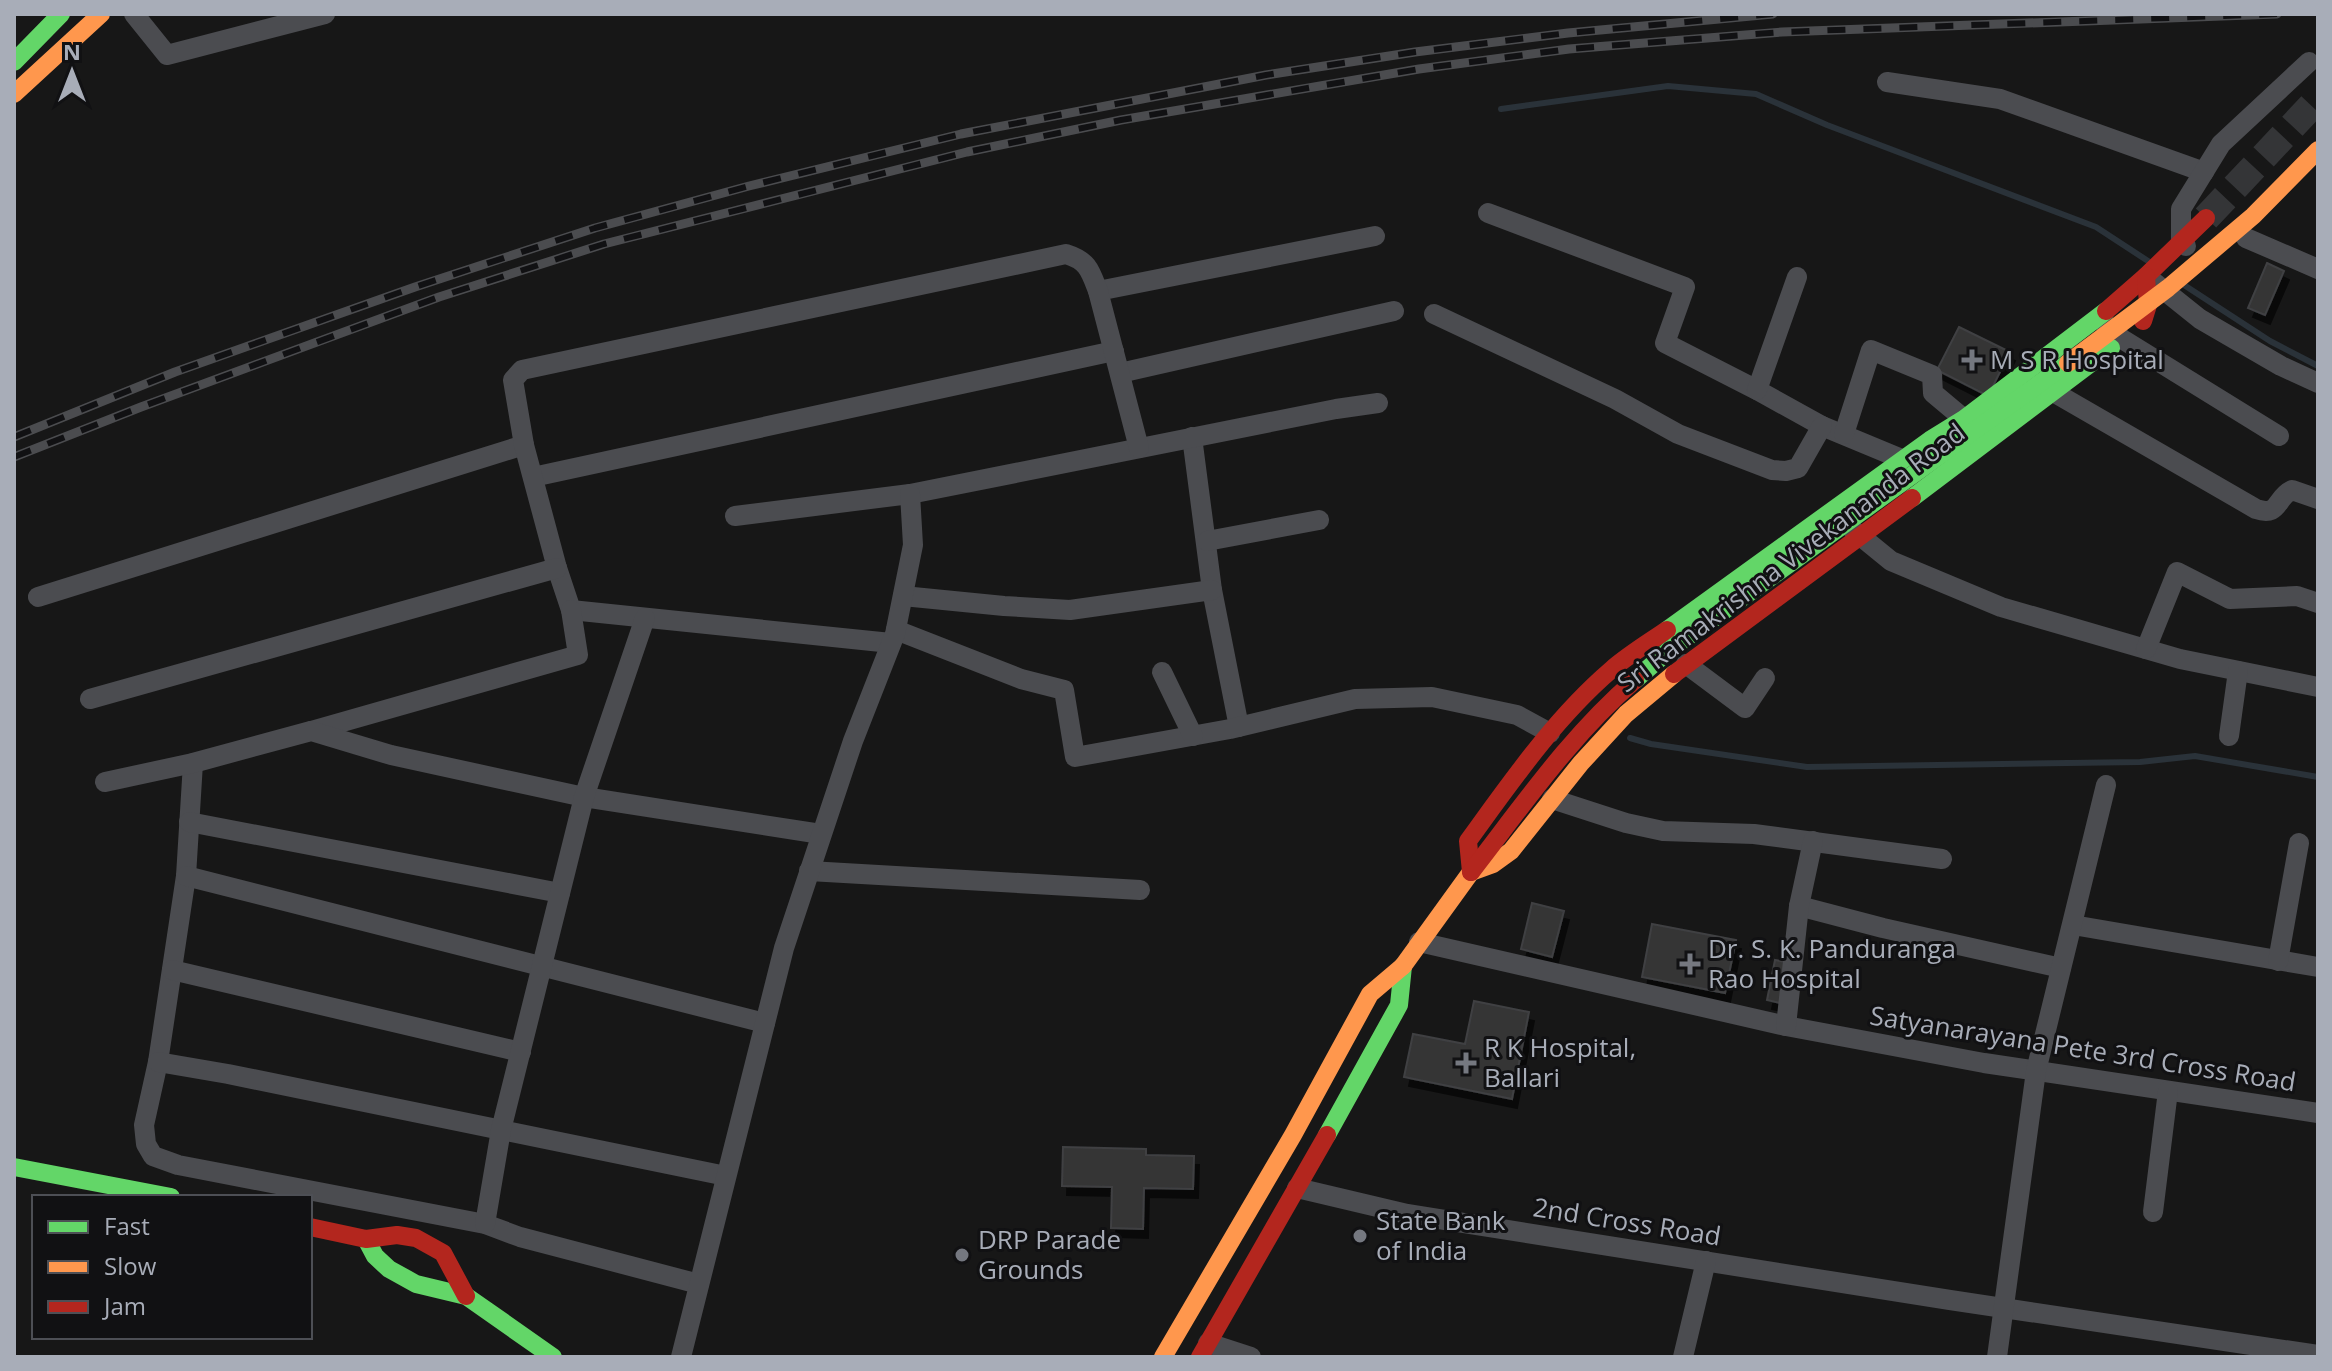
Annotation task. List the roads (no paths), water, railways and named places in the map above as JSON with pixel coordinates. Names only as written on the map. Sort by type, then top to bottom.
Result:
[{"type":"main road","points":[[14,62],[61,14]]},
{"type":"main road","points":[[14,94],[101,14]]},
{"type":"main road","points":[[1471,872],[1568,747],[1613,699],[1668,651],[2168,288],[2253,216],[2318,150]]},
{"type":"main road","name":"Sri Ramakrishna Vivekananda Road","points":[[1471,872],[1468,841],[1550,733],[1612,669],[1930,440],[1964,419],[2098,317],[2206,218]]},
{"type":"main road","name":"Sri Ramakrishna Vivekananda Road","points":[[1163,1357],[1293,1135],[1370,994],[1403,966],[1471,872],[1503,859],[1626,714],[1686,664],[2053,393],[2144,320],[2148,311],[2146,276]]},
{"type":"main road","name":"Sri Ramakrishna Vivekananda Road","points":[[1204,1350],[1399,1005],[1403,966]]},
{"type":"main road","points":[[14,1167],[161,1195]]},
{"type":"main road","points":[[312,1227],[366,1239],[397,1235],[416,1238],[443,1253],[466,1296]]},
{"type":"main road","points":[[366,1239],[375,1256],[389,1269],[416,1284],[466,1296],[553,1357]]},
{"type":"street","points":[[134,14],[167,55],[325,14]]},
{"type":"street","points":[[2309,62],[2221,144],[2181,209],[2175,247],[2203,263],[2212,263],[2246,238],[2318,166]]},
{"type":"street","points":[[1887,82],[2000,99],[2204,172]]},
{"type":"street","points":[[1488,213],[1685,287],[1665,343],[1822,426],[1904,460]]},
{"type":"street","points":[[1098,291],[1375,236]]},
{"type":"street","points":[[2246,238],[2318,269]]},
{"type":"street","points":[[105,782],[193,763],[578,655],[571,610],[524,445],[513,380],[522,370],[1066,254],[1079,258],[1089,268],[1098,291],[1139,448]]},
{"type":"street","points":[[2146,276],[2200,319],[2281,366],[2318,383]]},
{"type":"street","points":[[1757,390],[1797,277]]},
{"type":"street","points":[[1120,373],[1394,311]]},
{"type":"street","points":[[1434,314],[1615,399],[1678,434],[1772,470],[1798,468],[1822,426]]},
{"type":"street","points":[[2098,317],[2122,339],[2279,436]]},
{"type":"street","points":[[1844,434],[1871,350],[1932,375],[1933,393],[1964,419]]},
{"type":"street","points":[[533,477],[1114,351]]},
{"type":"street","points":[[2023,373],[2256,509],[2266,512],[2274,509],[2292,490],[2318,499]]},
{"type":"street","points":[[735,516],[910,494],[1378,403]]},
{"type":"street","points":[[1192,437],[1212,590],[1239,727]]},
{"type":"street","points":[[38,597],[524,445]]},
{"type":"street","points":[[681,1357],[784,948],[853,741],[894,637],[913,545],[910,494]]},
{"type":"street","points":[[1831,512],[1891,561],[2001,607],[2180,659],[2318,687]]},
{"type":"street","points":[[1207,541],[1319,520]]},
{"type":"street","points":[[90,699],[557,568]]},
{"type":"street","points":[[2146,649],[2177,572],[2230,599],[2297,596],[2318,603]]},
{"type":"street","points":[[903,596],[1070,610],[1212,590]]},
{"type":"street","points":[[571,610],[894,637],[1064,690],[1075,757],[1239,727],[1355,699],[1432,697],[1517,715],[1550,733]]},
{"type":"street","points":[[485,1224],[501,1130],[584,797],[645,618]]},
{"type":"street","points":[[1686,664],[1745,708],[1765,678]]},
{"type":"street","points":[[2229,736],[2238,671]]},
{"type":"street","points":[[1162,672],[1193,736]]},
{"type":"street","points":[[311,731],[391,755],[584,797],[821,834]]},
{"type":"street","points":[[193,763],[186,876],[158,1062],[144,1125],[146,1144],[153,1156],[178,1165],[485,1224],[520,1237],[699,1284]]},
{"type":"street","points":[[1997,1357],[2036,1071],[2106,785]]},
{"type":"street","points":[[1552,799],[1626,823],[1663,831],[1754,834],[1942,859]]},
{"type":"street","points":[[189,822],[560,893]]},
{"type":"street","points":[[1786,1026],[1799,906],[1813,841]]},
{"type":"street","points":[[2278,961],[2299,843]]},
{"type":"street","points":[[809,871],[1140,890]]},
{"type":"street","points":[[186,876],[765,1023]]},
{"type":"street","points":[[1799,906],[2061,968]]},
{"type":"street","points":[[2073,925],[2318,967]]},
{"type":"street","name":"Satyanarayana Pete 3rd Cross Road","points":[[1419,942],[1786,1026],[1984,1063],[2318,1113]]},
{"type":"street","points":[[172,970],[521,1052]]},
{"type":"street","points":[[158,1062],[726,1176]]},
{"type":"street","points":[[2153,1212],[2168,1091]]},
{"type":"street","name":"2nd Cross Road","points":[[1297,1188],[1407,1214],[2005,1309],[2318,1355]]},
{"type":"street","points":[[1683,1357],[1706,1261]]},
{"type":"street","points":[[1204,1350],[1251,1357]]},
{"type":"waterway","points":[[1501,109],[1668,86],[1756,94],[1827,125],[2096,227],[2148,261]]},
{"type":"waterway","points":[[2184,285],[2270,341],[2318,366]]},
{"type":"waterway","points":[[1630,738],[1651,744],[1807,767],[2140,762],[2195,756],[2318,777]]},
{"type":"tunnel","points":[[2206,218],[2318,99]]},
{"type":"railway","points":[[14,437],[175,372],[415,287],[595,228],[961,134],[1266,75],[1415,52],[1568,33],[1773,14]]},
{"type":"railway","points":[[14,457],[439,297],[604,244],[967,152],[1121,120],[1419,69],[1569,49],[1782,32],[2277,14]]},
{"type":"place","name":"M S R Hospital","points":[[1972,360]]},
{"type":"place","name":"Dr. S. K. Panduranga Rao Hospital","points":[[1690,964]]},
{"type":"place","name":"R K Hospital, Ballari","points":[[1466,1063]]},
{"type":"place","name":"State Bank of India","points":[[1360,1236]]},
{"type":"place","name":"DRP Parade Grounds","points":[[962,1255]]}]
